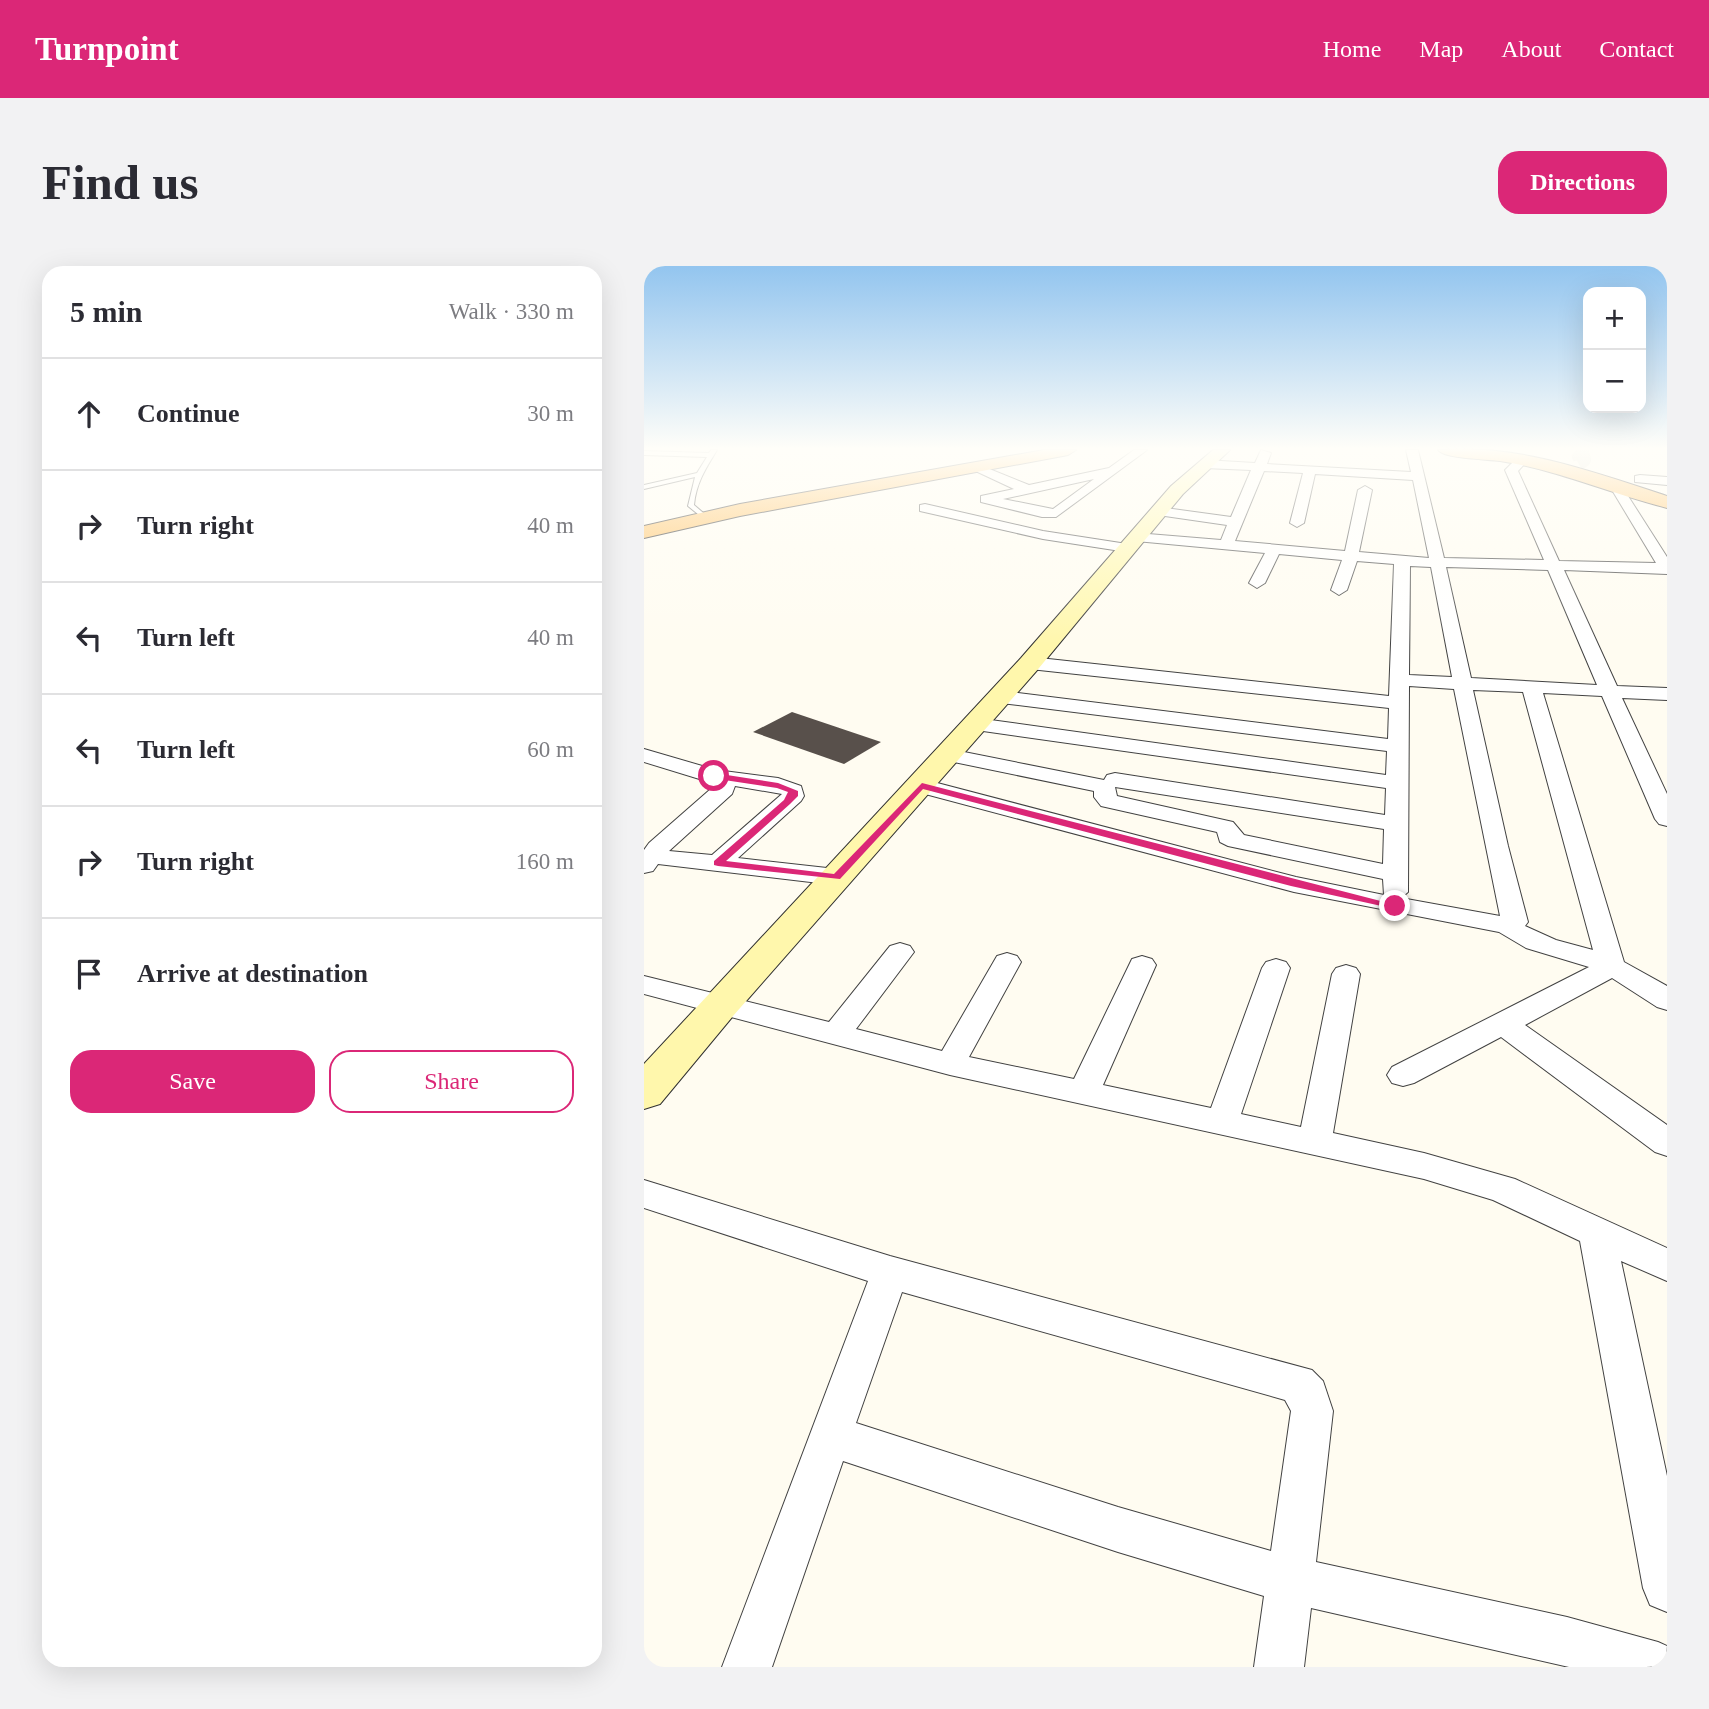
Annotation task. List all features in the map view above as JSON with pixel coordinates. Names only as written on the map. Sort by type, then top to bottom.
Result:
[{"type":"highway","points":[[644,532],[720,515]]},
{"type":"main road","points":[[644,1093],[719,1006],[922,786],[1155,515]]},
{"type":"street","points":[[957,515],[1043,535],[1131,542],[1226,545],[1437,563],[1667,568]]},
{"type":"street","points":[[1182,515],[1235,523]]},
{"type":"street","points":[[1226,545],[1240,515]]},
{"type":"street","points":[[1297,523],[1299,515]]},
{"type":"street","points":[[1339,590],[1351,556],[1360,515]]},
{"type":"street","points":[[1425,515],[1496,846],[1515,915],[1516,922],[1506,925]]},
{"type":"street","points":[[1532,515],[1667,819]]},
{"type":"street","points":[[1634,515],[1667,568]]},
{"type":"street","points":[[1256,583],[1274,549]]},
{"type":"street","points":[[1395,906],[1402,560]]},
{"type":"street","points":[[1030,663],[1398,704]]},
{"type":"street","points":[[1398,680],[1667,694]]},
{"type":"street","points":[[1531,687],[1612,967]]},
{"type":"street","points":[[1000,697],[1397,746]]},
{"type":"street","points":[[976,724],[1396,783]]},
{"type":"street","points":[[1143,749],[1111,785],[1105,797],[1109,802],[1225,827],[1228,829],[1228,837],[1237,841],[1395,874]]},
{"type":"street","points":[[949,755],[1101,786],[1111,785],[1395,824]]},
{"type":"street","points":[[647,758],[714,776],[778,785],[793,791],[793,796],[787,802],[718,863]]},
{"type":"street","points":[[648,861],[724,789],[723,782],[714,776]]},
{"type":"street","points":[[922,786],[1294,884],[1395,906],[1506,925],[1530,942],[1592,958],[1612,967],[1667,1000]]},
{"type":"street","points":[[648,861],[718,863],[836,877]]},
{"type":"street","points":[[836,1035],[900,952]]},
{"type":"street","points":[[950,1064],[1007,962]]},
{"type":"street","points":[[1083,1093],[1142,965]]},
{"type":"street","points":[[1403,1075],[1612,967]]},
{"type":"street","points":[[1222,1123],[1276,968]]},
{"type":"street","points":[[1315,1143],[1346,974]]},
{"type":"street","points":[[644,985],[950,1064],[1424,1166],[1503,1189],[1667,1265]]},
{"type":"street","points":[[1503,1024],[1667,1143]]},
{"type":"street","points":[[644,1194],[890,1272],[1297,1384],[1308,1395],[1312,1412],[1288,1579],[1279,1667]]},
{"type":"street","points":[[1597,1233],[1667,1588]]},
{"type":"street","points":[[747,1667],[890,1272]]},
{"type":"street","points":[[830,1436],[1288,1579],[1387,1604],[1565,1640],[1658,1667]]},
{"type":"lane","points":[[703,515],[706,518]]},
{"type":"building","points":[[792,712],[881,742],[844,764],[753,732]]},
{"type":"route","points":[[714,776],[789,787],[793,791],[793,796],[787,802],[718,863],[836,877],[922,786],[1294,884],[1395,906]]}]
